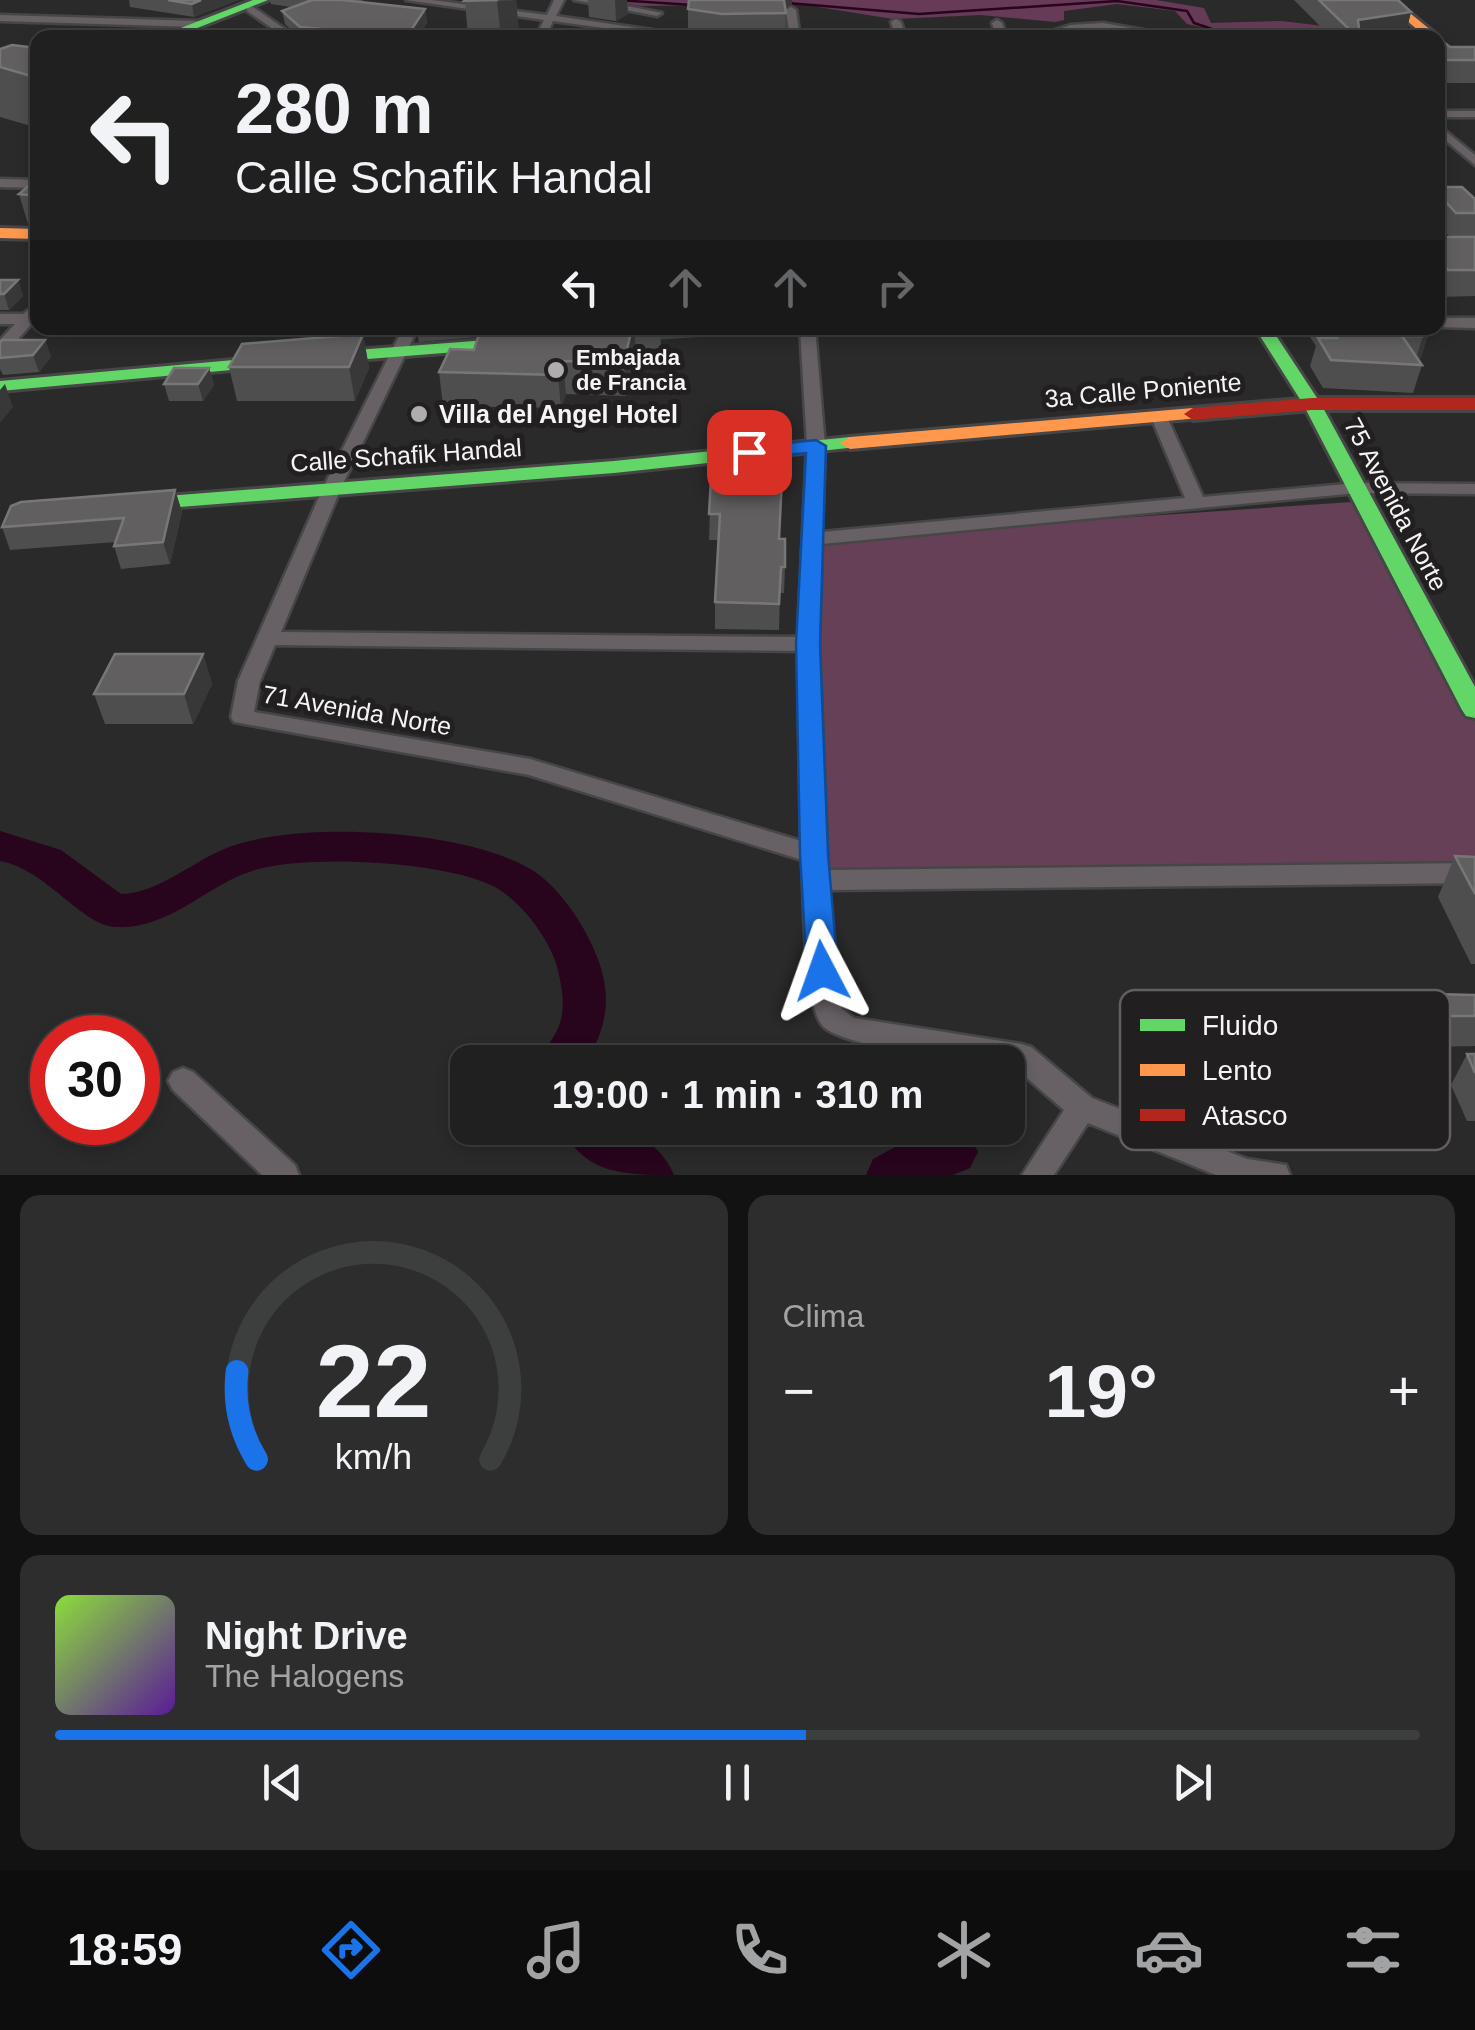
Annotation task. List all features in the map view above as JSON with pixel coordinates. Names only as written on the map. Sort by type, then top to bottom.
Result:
[{"type":"main road","points":[[182,30],[276,0]]},
{"type":"main road","points":[[1388,0],[1409,30]]},
{"type":"main road","points":[[193,30],[256,5]]},
{"type":"main road","points":[[0,236],[30,236]]},
{"type":"main road","points":[[596,336],[611,335]]},
{"type":"main road","name":"75 Avenida Norte","points":[[1268,335],[1312,404],[1475,710]]},
{"type":"main road","points":[[0,386],[537,341]]},
{"type":"main road","name":"3a Calle Poniente","points":[[816,446],[1312,404],[1475,404]]},
{"type":"main road","name":"Calle Schafik Handal","points":[[117,506],[614,467],[816,446]]},
{"type":"street","points":[[411,0],[644,30]]},
{"type":"street","points":[[544,30],[559,0]]},
{"type":"street","points":[[579,0],[656,13]]},
{"type":"street","points":[[256,5],[284,30]]},
{"type":"street","points":[[791,10],[794,30]]},
{"type":"street","points":[[2,20],[198,24]]},
{"type":"street","points":[[896,22],[899,30]]},
{"type":"street","points":[[997,24],[999,30]]},
{"type":"street","points":[[1061,30],[1081,24],[1137,30]]},
{"type":"street","points":[[1445,114],[1475,114]]},
{"type":"street","points":[[1445,134],[1475,161]]},
{"type":"street","points":[[0,183],[30,184]]},
{"type":"street","points":[[0,319],[30,313]]},
{"type":"street","points":[[0,349],[30,315]]},
{"type":"street","points":[[1445,323],[1475,323]]},
{"type":"street","name":"71 Avenida Norte","points":[[407,335],[332,488],[249,681],[242,714],[246,719],[530,767],[815,867]]},
{"type":"street","points":[[808,335],[816,446],[808,644],[824,1002],[832,1017],[847,1030],[1021,1056],[1082,1107],[1120,1122]]},
{"type":"street","points":[[1159,417],[1196,502]]},
{"type":"street","points":[[810,539],[1357,488],[1475,489]]},
{"type":"street","points":[[268,638],[808,644]]},
{"type":"street","points":[[1449,665],[1475,665]]},
{"type":"street","points":[[815,867],[1475,872]]},
{"type":"street","points":[[183,1081],[284,1175]]},
{"type":"street","points":[[1037,1175],[1082,1107]]},
{"type":"street","points":[[1190,1150],[1248,1173],[1275,1175]]},
{"type":"shaded area","points":[[598,0],[1156,0],[1204,8],[1211,23],[1281,21],[1358,30],[1214,30],[1187,24],[1175,11],[1117,4],[1064,11],[1064,20],[1055,22],[981,15],[893,19],[800,4],[642,6]]},
{"type":"shaded area","points":[[1352,502],[1475,720],[1475,876],[819,876],[810,539]]},
{"type":"building","points":[[168,0],[201,0],[192,4]]},
{"type":"building","points":[[312,0],[425,9],[411,30],[300,27],[282,11]]},
{"type":"building","points":[[689,0],[784,0],[786,13],[722,14],[688,9]]},
{"type":"building","points":[[1319,0],[1398,0],[1411,12],[1358,20],[1359,30],[1350,30]]},
{"type":"building","points":[[1445,43],[1450,47],[1475,47],[1475,60],[1445,60]]},
{"type":"building","points":[[12,45],[30,47],[30,76],[0,67],[0,49]]},
{"type":"building","points":[[1445,187],[1462,187],[1475,199],[1475,213],[1456,213],[1445,201]]},
{"type":"building","points":[[1445,237],[1475,237],[1475,270],[1448,270]]},
{"type":"building","points":[[0,280],[18,280],[0,294]]},
{"type":"building","points":[[363,335],[349,367],[229,367],[242,344]]},
{"type":"building","points":[[479,335],[630,335],[624,362],[563,361],[558,375],[439,372],[450,349],[474,350]]},
{"type":"building","points":[[1335,335],[1424,335],[1402,336],[1422,365],[1331,360],[1318,338],[1337,338]]},
{"type":"building","points":[[2,340],[45,340],[33,355],[0,358]]},
{"type":"building","points":[[174,368],[209,368],[198,384],[164,384]]},
{"type":"building","points":[[711,478],[782,478],[779,539],[785,539],[785,567],[781,567],[779,604],[715,602],[720,514],[709,514]]},
{"type":"building","points":[[175,490],[163,542],[114,546],[124,518],[2,527],[11,506],[21,502]]},
{"type":"building","points":[[115,654],[203,654],[184,694],[94,694]]},
{"type":"building","points":[[1455,856],[1475,857],[1475,894]]},
{"type":"building","points":[[1450,994],[1475,995],[1475,1016],[1450,1016]]},
{"type":"building","points":[[1467,1054],[1475,1054],[1475,1073]]},
{"type":"waterway","points":[[617,0],[692,5]]},
{"type":"waterway","points":[[788,3],[919,14],[1117,1],[1187,11],[1194,23],[1236,30]]},
{"type":"waterway","points":[[0,846],[47,861],[112,911],[164,900],[228,864],[271,851],[373,848],[443,857],[500,872],[524,887],[544,907],[570,944],[580,969],[584,996],[583,1022],[573,1045]]},
{"type":"waterway","points":[[609,1145],[649,1175]]},
{"type":"waterway","points":[[891,1175],[928,1152],[953,1152]]},
{"type":"traffic: fast","points":[[182,30],[263,0]]},
{"type":"traffic: fast","points":[[1268,335],[1312,404],[1475,710]]},
{"type":"traffic: fast","points":[[330,357],[512,343]]},
{"type":"traffic: fast","points":[[0,386],[268,362]]},
{"type":"traffic: fast","points":[[141,504],[614,467],[850,443]]},
{"type":"traffic: slow","points":[[1388,0],[1424,30]]},
{"type":"traffic: slow","points":[[0,233],[30,234]]},
{"type":"traffic: slow","points":[[850,443],[1193,414]]},
{"type":"traffic: jam","points":[[1193,414],[1312,404],[1475,404]]},
{"type":"place","name":"Embajada de Francia","points":[[556,370]]},
{"type":"place","name":"Villa del Angel Hotel","points":[[419,414]]},
{"type":"route","points":[[749,452],[816,446],[808,644],[822,971]]}]
